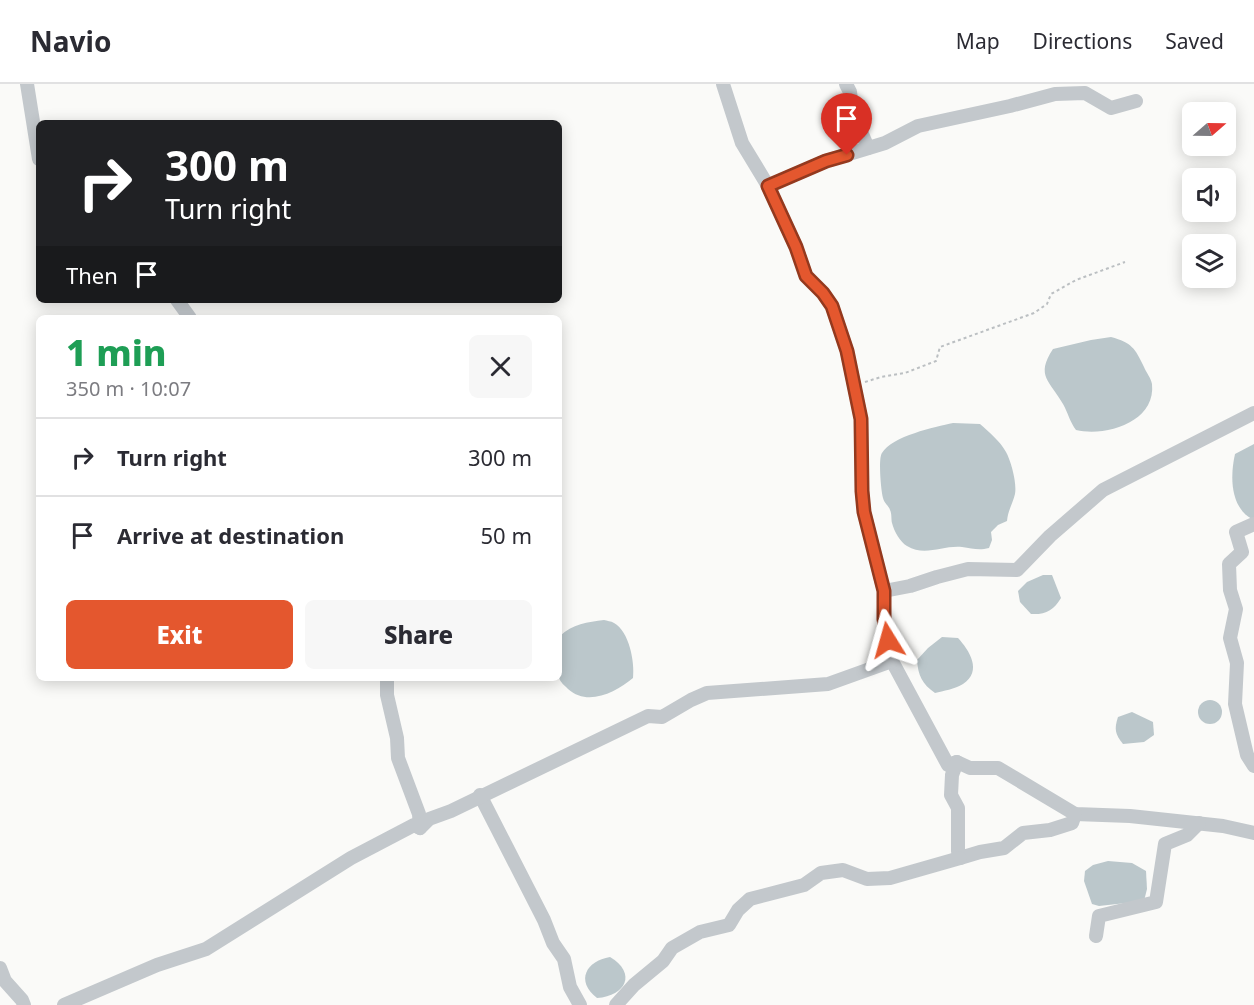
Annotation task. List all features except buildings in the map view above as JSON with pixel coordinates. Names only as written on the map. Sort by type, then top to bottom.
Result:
[{"type":"street","points":[[27,84],[36,140]]},
{"type":"street","points":[[723,84],[742,143],[768,186],[796,247],[806,276],[832,306],[847,351],[861,419],[864,512],[884,591],[884,619],[892,661],[948,765],[957,762],[970,768],[998,768],[1076,814],[1130,816],[1222,826],[1254,833]]},
{"type":"street","points":[[846,84],[854,113],[868,148]]},
{"type":"street","points":[[768,186],[826,161],[885,143],[918,126],[1055,94],[1085,93],[1111,108],[1136,101]]},
{"type":"street","points":[[884,591],[968,569],[1017,570],[1050,536],[1103,490],[1254,413]]},
{"type":"street","points":[[1254,524],[1236,532],[1242,552],[1229,564],[1230,590],[1236,609],[1230,638],[1237,663],[1235,704],[1247,755],[1254,766]]},
{"type":"street","points":[[420,828],[429,819],[451,811],[480,795],[648,716],[662,717],[700,695],[731,690],[828,684],[892,661]]},
{"type":"street","points":[[387,681],[387,695],[398,738],[398,758],[419,814],[420,828]]},
{"type":"street","points":[[957,762],[952,775],[951,795],[958,808],[960,858]]},
{"type":"street","points":[[480,795],[544,920],[553,944],[564,959],[570,987],[580,1005]]},
{"type":"street","points":[[616,1005],[634,985],[663,961],[672,948],[700,932],[729,925],[738,910],[750,899],[804,885],[821,873],[843,870],[867,879],[890,878],[980,852],[1004,848],[1023,833],[1050,830],[1072,823],[1076,814]]},
{"type":"street","points":[[1096,936],[1099,916],[1156,902],[1165,844],[1187,835],[1198,824]]},
{"type":"street","points":[[64,1005],[157,965],[206,949],[377,842],[414,825],[420,828]]},
{"type":"street","points":[[0,968],[4,981],[24,1005]]},
{"type":"path","points":[[854,386],[881,376],[905,373],[936,361],[940,347],[1034,313],[1047,304],[1052,294],[1076,280],[1125,262]]},
{"type":"shaded area","points":[[1111,337],[1128,344],[1135,351],[1152,384],[1151,397],[1146,408],[1138,417],[1127,424],[1101,431],[1076,430],[1046,378],[1045,366],[1048,358],[1053,349]]},
{"type":"shaded area","points":[[953,423],[980,424],[998,440],[1010,461],[1015,494],[1007,521],[998,525],[991,532],[992,540],[989,548],[955,547],[921,551],[904,544],[894,529],[891,513],[881,489],[881,456],[887,447],[904,437]]},
{"type":"shaded area","points":[[1254,444],[1254,518],[1252,519],[1239,507],[1233,490],[1232,472],[1235,454]]},
{"type":"shaded area","points":[[1043,575],[1052,575],[1061,598],[1049,611],[1031,614],[1020,602],[1018,591],[1027,582]]},
{"type":"shaded area","points":[[604,620],[613,622],[624,633],[632,656],[633,678],[602,696],[584,697],[568,689],[561,681],[562,634],[575,626]]},
{"type":"shaded area","points":[[942,637],[958,638],[970,654],[973,667],[969,679],[963,684],[935,693],[922,679],[917,660]]},
{"type":"shaded area","points":[[1210,700],[1219,703],[1222,712],[1219,721],[1210,724],[1201,721],[1198,712],[1201,703]]},
{"type":"shaded area","points":[[1132,712],[1153,722],[1154,735],[1144,742],[1123,744],[1116,731],[1118,717]]},
{"type":"shaded area","points":[[1108,861],[1132,863],[1146,871],[1147,889],[1144,901],[1099,906],[1092,904],[1084,881],[1085,871],[1093,865]]},
{"type":"shaded area","points":[[610,957],[623,970],[624,983],[615,993],[597,998],[586,985],[586,973],[595,963]]},
{"type":"route","points":[[847,155],[826,161],[768,186],[796,247],[806,276],[832,306],[847,351],[861,419],[864,512],[884,591],[884,619],[888,640]]}]
